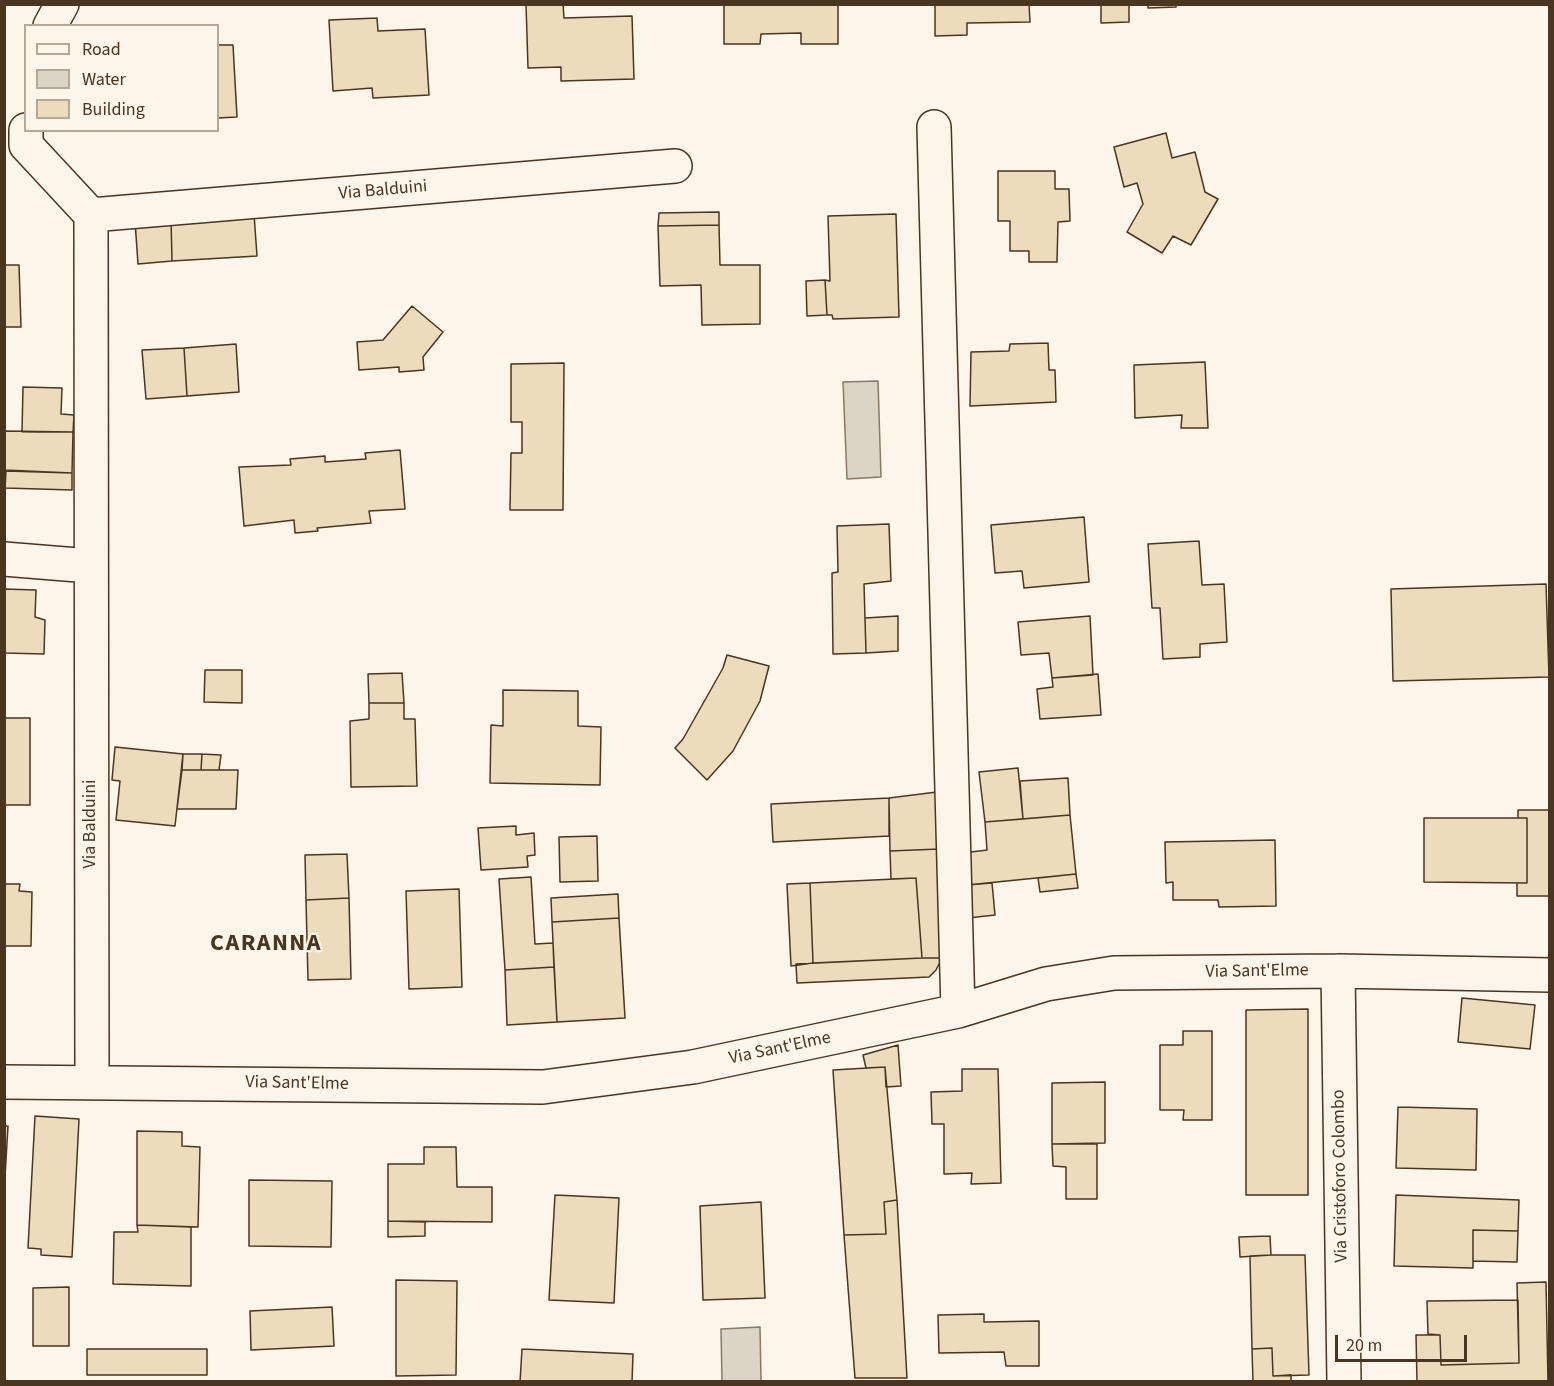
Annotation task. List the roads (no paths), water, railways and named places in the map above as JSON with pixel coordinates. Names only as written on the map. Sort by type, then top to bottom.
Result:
[{"type":"street","points":[[51,24],[63,4]]},
{"type":"street","points":[[934,127],[958,1011]]},
{"type":"street","points":[[26,132],[26,145],[91,214]]},
{"type":"street","name":"Via Balduini","points":[[92,1082],[91,214],[675,166]]},
{"type":"street","points":[[4,559],[90,566]]},
{"type":"street","name":"Via Sant'Elme","points":[[4,1082],[543,1087],[693,1067],[958,1011],[1046,984],[1114,973],[1338,971],[1550,975]]},
{"type":"street","name":"Via Cristoforo Colombo","points":[[1338,971],[1344,1382]]},
{"type":"water","points":[[878,381],[881,477],[847,479],[843,382]]},
{"type":"water","points":[[760,1327],[761,1381],[722,1381],[721,1329]]},
{"type":"district","name":"CARANNA","points":[[266,945]]}]
